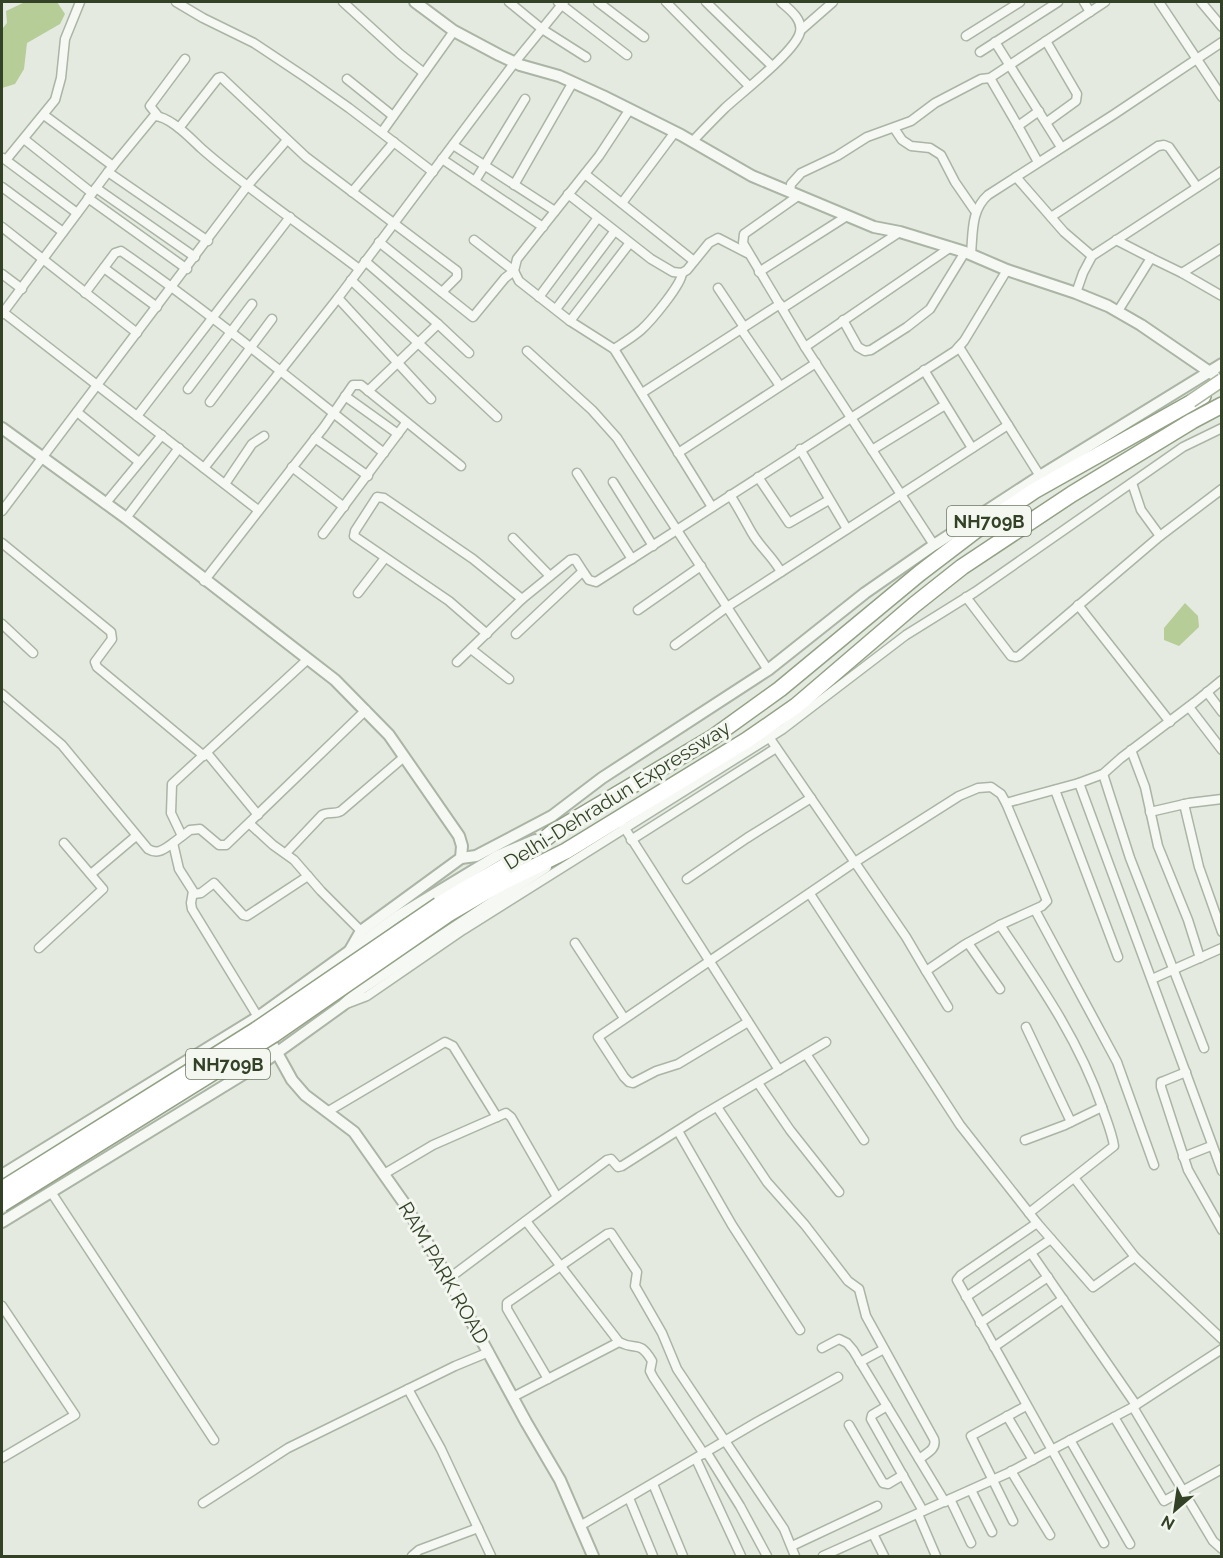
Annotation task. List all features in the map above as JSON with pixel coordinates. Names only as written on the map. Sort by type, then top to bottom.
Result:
[{"type":"highway","name":"Delhi-Dehradun Expressway","points":[[2,1204],[273,1035],[484,877],[532,851],[552,833],[712,738],[771,696],[920,573],[975,531],[1034,491],[1191,401],[1221,387]]},
{"type":"highway","name":"Delhi-Dehradun Expressway","points":[[2,1189],[444,909],[566,851],[747,740],[796,706],[914,604],[962,567],[1072,494],[1192,420],[1221,405]]},
{"type":"main road","points":[[1191,401],[1221,380]]},
{"type":"street","points":[[77,213],[4,158],[24,139],[55,100],[65,39],[80,2]]},
{"type":"street","points":[[176,2],[254,43],[350,108],[433,172]]},
{"type":"street","points":[[343,2],[424,73]]},
{"type":"street","points":[[415,2],[454,31],[515,62],[573,82],[630,109],[752,176],[874,227],[951,247],[1118,311],[1221,380]]},
{"type":"street","points":[[509,2],[542,29],[586,57]]},
{"type":"street","points":[[204,468],[338,298],[561,2],[627,55]]},
{"type":"street","points":[[598,2],[644,37]]},
{"type":"street","points":[[666,2],[749,87]]},
{"type":"street","points":[[706,2],[772,66]]},
{"type":"street","points":[[781,2],[799,20],[801,30]]},
{"type":"street","points":[[692,141],[772,66],[793,45],[801,30],[833,2]]},
{"type":"street","points":[[966,36],[1020,2]]},
{"type":"street","points":[[980,52],[1058,2]]},
{"type":"street","points":[[1084,2],[1090,12]]},
{"type":"street","points":[[794,194],[791,184],[801,173],[837,156],[867,136],[912,121],[935,103],[981,79],[990,78],[1106,2]]},
{"type":"street","points":[[1159,2],[1221,97]]},
{"type":"street","points":[[1201,2],[1221,27]]},
{"type":"street","points":[[382,132],[454,31]]},
{"type":"street","points":[[1046,41],[1077,94],[1076,101],[1071,106],[1047,122]]},
{"type":"street","points":[[995,42],[1062,147]]},
{"type":"street","points":[[843,320],[858,347],[865,351],[872,350],[907,327],[930,309],[968,253],[975,211],[980,202],[1221,42]]},
{"type":"street","points":[[185,59],[150,106],[158,116],[178,128],[227,171],[362,265],[438,324],[469,353]]},
{"type":"street","points":[[178,128],[219,77],[276,127],[287,140],[458,272],[457,277],[442,292]]},
{"type":"street","points":[[990,78],[1038,162]]},
{"type":"street","points":[[347,79],[393,116]]},
{"type":"street","points":[[514,185],[573,82]]},
{"type":"street","points":[[475,182],[525,99]]},
{"type":"street","points":[[379,242],[471,316],[475,316],[505,278],[514,271],[517,259],[585,174],[630,109]]},
{"type":"street","points":[[1018,126],[1040,111]]},
{"type":"street","points":[[44,115],[110,169],[208,241]]},
{"type":"street","points":[[158,116],[151,119],[110,169],[2,313],[258,510]]},
{"type":"street","points":[[894,128],[907,144],[935,149],[941,155],[975,211]]},
{"type":"street","points":[[622,203],[675,132]]},
{"type":"street","points":[[24,139],[187,269]]},
{"type":"street","points":[[2,511],[187,269],[248,185],[287,140]]},
{"type":"street","points":[[352,192],[394,142]]},
{"type":"street","points":[[453,145],[555,211]]},
{"type":"street","points":[[1051,217],[1158,146],[1169,147],[1197,187]]},
{"type":"street","points":[[442,159],[543,227]]},
{"type":"street","points":[[1076,293],[1092,256],[1221,171]]},
{"type":"street","points":[[585,174],[694,261]]},
{"type":"street","points":[[1016,177],[1064,232],[1092,256]]},
{"type":"street","points":[[2,187],[63,232]]},
{"type":"street","points":[[92,193],[195,257]]},
{"type":"street","points":[[568,194],[629,244],[667,269],[682,273]]},
{"type":"street","points":[[794,194],[744,234],[743,243],[805,347],[934,545]]},
{"type":"street","points":[[759,272],[847,216]]},
{"type":"street","points":[[137,416],[290,217]]},
{"type":"street","points":[[539,297],[597,219]]},
{"type":"street","points":[[2,227],[137,333]]},
{"type":"street","points":[[556,309],[614,232]]},
{"type":"street","points":[[642,393],[742,328],[900,232]]},
{"type":"street","points":[[614,348],[647,324],[680,284],[682,273],[709,243],[718,238],[748,253]]},
{"type":"street","points":[[474,240],[514,271],[519,281],[570,321],[614,348],[711,507]]},
{"type":"street","points":[[1116,240],[1182,273],[1221,296]]},
{"type":"street","points":[[570,321],[629,244]]},
{"type":"street","points":[[805,347],[951,247]]},
{"type":"street","points":[[1182,273],[1221,248]]},
{"type":"street","points":[[85,292],[119,250],[212,316],[384,453]]},
{"type":"street","points":[[1118,311],[1151,258]]},
{"type":"street","points":[[104,268],[157,307]]},
{"type":"street","points":[[457,662],[522,598],[574,558],[591,582],[596,582],[959,347],[1007,270]]},
{"type":"street","points":[[2,274],[22,289]]},
{"type":"street","points":[[351,280],[496,417]]},
{"type":"street","points":[[718,288],[780,386]]},
{"type":"street","points":[[338,298],[430,399]]},
{"type":"street","points":[[188,388],[252,304]]},
{"type":"street","points":[[210,402],[272,319]]},
{"type":"street","points":[[368,391],[438,324]]},
{"type":"street","points":[[959,347],[1040,476]]},
{"type":"street","points":[[527,351],[612,431],[768,670]]},
{"type":"street","points":[[678,453],[816,363]]},
{"type":"street","points":[[350,952],[361,931],[461,858],[476,856],[552,816],[602,778],[768,670],[865,593],[934,545],[1040,476],[1221,364]]},
{"type":"street","points":[[924,370],[972,448]]},
{"type":"street","points":[[204,581],[315,438],[351,387],[357,384],[461,466]]},
{"type":"street","points":[[345,396],[398,434]]},
{"type":"street","points":[[872,450],[945,405]]},
{"type":"street","points":[[77,412],[140,462]]},
{"type":"street","points":[[323,534],[406,423]]},
{"type":"street","points":[[675,645],[727,607],[1008,425]]},
{"type":"street","points":[[2,428],[126,518],[204,581],[335,680],[389,735],[459,836],[462,846],[461,858]]},
{"type":"street","points":[[343,1005],[368,996],[463,930],[769,737],[906,635],[966,597],[1183,447],[1221,428]]},
{"type":"street","points":[[105,504],[162,435]]},
{"type":"street","points":[[225,483],[252,444],[264,436]]},
{"type":"street","points":[[315,438],[368,476]]},
{"type":"street","points":[[126,518],[179,448]]},
{"type":"street","points":[[800,449],[847,529]]},
{"type":"street","points":[[292,467],[344,507]]},
{"type":"street","points":[[577,473],[632,559]]},
{"type":"street","points":[[758,477],[789,523],[829,500]]},
{"type":"street","points":[[613,482],[653,546]]},
{"type":"street","points":[[1132,483],[1142,510],[1160,536]]},
{"type":"street","points":[[966,597],[1014,657],[1018,656],[1160,536],[1221,489]]},
{"type":"street","points":[[730,495],[752,532],[781,572]]},
{"type":"street","points":[[487,634],[450,602],[354,536],[355,531],[379,496],[473,559],[522,598]]},
{"type":"street","points":[[513,538],[550,576]]},
{"type":"street","points":[[2,543],[111,632],[112,639],[95,662],[98,668],[206,755],[258,815]]},
{"type":"street","points":[[358,593],[385,558]]},
{"type":"street","points":[[638,610],[701,566]]},
{"type":"street","points":[[516,634],[584,573]]},
{"type":"street","points":[[1078,605],[1170,722]]},
{"type":"street","points":[[2,624],[33,653]]},
{"type":"street","points":[[471,649],[509,679]]},
{"type":"street","points":[[182,836],[172,819],[171,787],[174,781],[206,755],[308,659]]},
{"type":"street","points":[[1006,803],[1103,774],[1221,680]]},
{"type":"street","points":[[1207,692],[1221,712]]},
{"type":"street","points":[[2,694],[62,745],[136,836],[152,852],[161,851],[190,830],[200,829],[223,846],[250,824],[366,710]]},
{"type":"street","points":[[1189,707],[1221,750]]},
{"type":"street","points":[[769,737],[906,937],[948,1007]]},
{"type":"street","points":[[631,840],[776,748]]},
{"type":"street","points":[[1131,750],[1140,770],[1158,846],[1188,920],[1200,958]]},
{"type":"street","points":[[286,853],[322,815],[341,811],[404,757]]},
{"type":"street","points":[[1103,774],[1130,858],[1204,1048]]},
{"type":"street","points":[[1079,783],[1221,1171]]},
{"type":"street","points":[[748,1022],[678,1064],[656,1071],[633,1083],[627,1080],[598,1037],[855,862],[968,792],[991,787],[1001,794],[1006,803],[1047,898],[1045,904],[968,942],[926,971]]},
{"type":"street","points":[[1055,790],[1118,957]]},
{"type":"street","points":[[687,879],[811,798]]},
{"type":"street","points":[[1150,812],[1221,798]]},
{"type":"street","points":[[1184,804],[1199,867],[1221,932]]},
{"type":"street","points":[[250,824],[302,867],[361,931]]},
{"type":"street","points":[[624,827],[779,1070]]},
{"type":"street","points":[[2,1175],[258,1017],[398,916],[497,856],[552,833]]},
{"type":"street","points":[[91,874],[136,836]]},
{"type":"street","points":[[39,948],[102,890],[102,886],[64,843]]},
{"type":"street","points":[[173,843],[179,869],[194,894],[192,909],[258,1017]]},
{"type":"street","points":[[2,1222],[276,1053],[343,1005],[361,989],[566,851]]},
{"type":"street","points":[[194,894],[214,884],[243,915],[247,916],[308,876]]},
{"type":"street","points":[[810,894],[960,1125],[1029,1213],[1093,1287],[1098,1286],[1136,1257]]},
{"type":"street","points":[[1035,910],[1117,1062],[1154,1165]]},
{"type":"street","points":[[1000,925],[1049,997],[1068,1030],[1091,1075],[1114,1146],[1029,1213]]},
{"type":"street","points":[[968,942],[1000,989]]},
{"type":"street","points":[[575,943],[624,1018]]},
{"type":"street","points":[[1152,979],[1221,948]]},
{"type":"street","name":"RAM PARK ROAD","points":[[258,1017],[292,1080],[305,1095],[354,1132],[384,1174],[448,1279],[560,1480],[593,1557]]},
{"type":"street","points":[[1026,1027],[1071,1122]]},
{"type":"street","points":[[327,1112],[445,1042],[453,1046],[497,1117]]},
{"type":"street","points":[[448,1279],[607,1160],[611,1160],[620,1167],[826,1042]]},
{"type":"street","points":[[806,1054],[864,1140]]},
{"type":"street","points":[[1186,1072],[1160,1085],[1183,1157],[1221,1230]]},
{"type":"street","points":[[758,1083],[790,1130],[839,1192]]},
{"type":"street","points":[[717,1107],[767,1182],[805,1225],[848,1281],[859,1289],[866,1316],[934,1439],[932,1450],[919,1459]]},
{"type":"street","points":[[1025,1140],[1102,1107]]},
{"type":"street","points":[[384,1174],[433,1145],[506,1113],[511,1117],[557,1197]]},
{"type":"street","points":[[678,1131],[732,1225],[800,1330]]},
{"type":"street","points":[[1183,1157],[1211,1146]]},
{"type":"street","points":[[1075,1179],[1136,1257],[1221,1339]]},
{"type":"street","points":[[51,1192],[214,1440]]},
{"type":"street","points":[[526,1221],[619,1342],[625,1346],[639,1346],[648,1354],[652,1361],[650,1371],[653,1377],[702,1455],[740,1506],[767,1557]]},
{"type":"street","points":[[1037,1222],[958,1277],[958,1284],[1104,1543]]},
{"type":"street","points":[[548,1379],[506,1305],[560,1265],[607,1234],[613,1234],[637,1272],[635,1286],[662,1333],[677,1369],[784,1529],[795,1557]]},
{"type":"street","points":[[966,1297],[1051,1239]]},
{"type":"street","points":[[1032,1253],[1135,1406],[1183,1492],[1213,1541],[1221,1549]]},
{"type":"street","points":[[980,1323],[1048,1277]]},
{"type":"street","points":[[994,1347],[1064,1299]]},
{"type":"street","points":[[2,1306],[75,1415],[2,1458]]},
{"type":"street","points":[[822,1348],[843,1340],[853,1350],[919,1459],[947,1500],[971,1543]]},
{"type":"street","points":[[513,1397],[619,1342]]},
{"type":"street","points":[[860,1362],[884,1349]]},
{"type":"street","points":[[828,1556],[1033,1460],[1135,1406],[1221,1349]]},
{"type":"street","points":[[203,1503],[288,1448],[489,1352]]},
{"type":"street","points":[[580,1526],[838,1377]]},
{"type":"street","points":[[408,1389],[441,1449],[491,1557]]},
{"type":"street","points":[[887,1406],[872,1415],[871,1419],[903,1475],[936,1557]]},
{"type":"street","points":[[1013,1521],[971,1436],[1026,1406]]},
{"type":"street","points":[[1007,1416],[1033,1460]]},
{"type":"street","points":[[1114,1417],[1164,1501],[1221,1471]]},
{"type":"street","points":[[849,1425],[884,1483],[888,1484],[903,1475]]},
{"type":"street","points":[[1070,1440],[1130,1544]]},
{"type":"street","points":[[702,1455],[741,1557]]},
{"type":"street","points":[[1011,1471],[1050,1535]]},
{"type":"street","points":[[653,1484],[683,1557]]},
{"type":"street","points":[[971,1490],[992,1532]]},
{"type":"street","points":[[629,1498],[653,1557]]},
{"type":"street","points":[[792,1546],[877,1506]]},
{"type":"street","points":[[412,1557],[419,1550],[478,1528]]},
{"type":"street","points":[[873,1534],[884,1557]]},
{"type":"shaded area","points":[[25,2],[57,2],[65,14],[60,24],[27,43],[24,69],[15,84],[2,88],[2,29],[7,23],[6,11]]},
{"type":"shaded area","points":[[1185,603],[1198,616],[1199,627],[1179,646],[1164,640],[1164,628]]}]
